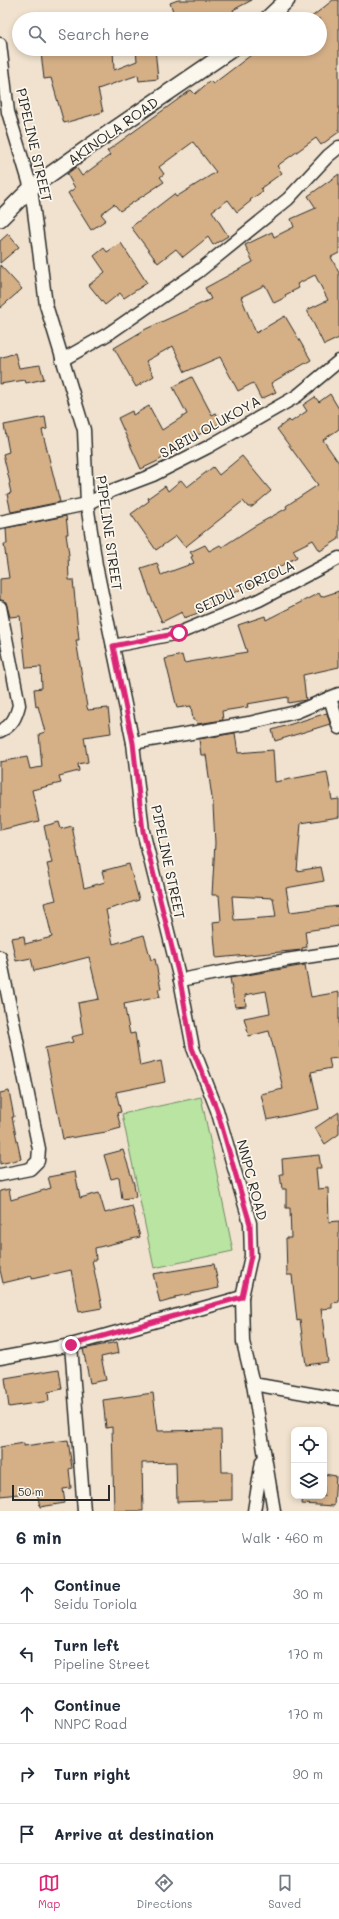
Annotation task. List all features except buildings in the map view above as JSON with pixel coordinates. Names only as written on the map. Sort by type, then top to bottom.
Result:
[{"type":"street","points":[[274,12],[287,0]]},
{"type":"street","name":"PIPELINE STREET","points":[[0,44],[8,112],[31,188],[46,305],[84,430],[87,504],[96,566],[133,743],[143,831],[180,980]]},
{"type":"street","name":"AKINOLA ROAD","points":[[0,219],[31,188],[222,56]]},
{"type":"street","points":[[62,360],[108,334],[199,271],[288,199],[328,156],[339,147]]},
{"type":"street","name":"SABIU OLUKOYA","points":[[0,522],[87,504],[111,491],[153,475],[208,447],[297,396],[339,361]]},
{"type":"street","name":"SEIDU TORIOLA","points":[[113,646],[179,633],[259,600],[339,558]]},
{"type":"street","points":[[0,607],[19,705],[16,716],[8,727],[0,731]]},
{"type":"street","points":[[133,743],[249,723],[296,712],[334,696],[339,728]]},
{"type":"street","points":[[180,980],[286,960],[339,952]]},
{"type":"street","points":[[0,957],[39,1149],[38,1161],[30,1169],[0,1175]]},
{"type":"street","name":"NNPC ROAD","points":[[180,980],[192,1048],[217,1110],[250,1224],[251,1256],[242,1297],[243,1342],[253,1384],[263,1453],[274,1511]]},
{"type":"street","points":[[0,1358],[71,1345],[242,1297]]},
{"type":"street","points":[[71,1345],[84,1511]]},
{"type":"street","points":[[253,1384],[339,1399]]},
{"type":"street","points":[[254,1511],[263,1453]]},
{"type":"green space","points":[[201,1097],[233,1251],[154,1268],[122,1114]]},
{"type":"route","points":[[71,1345],[242,1297],[251,1256],[250,1224],[217,1110],[192,1048],[180,980],[143,831],[133,743],[113,646],[179,633]]}]
